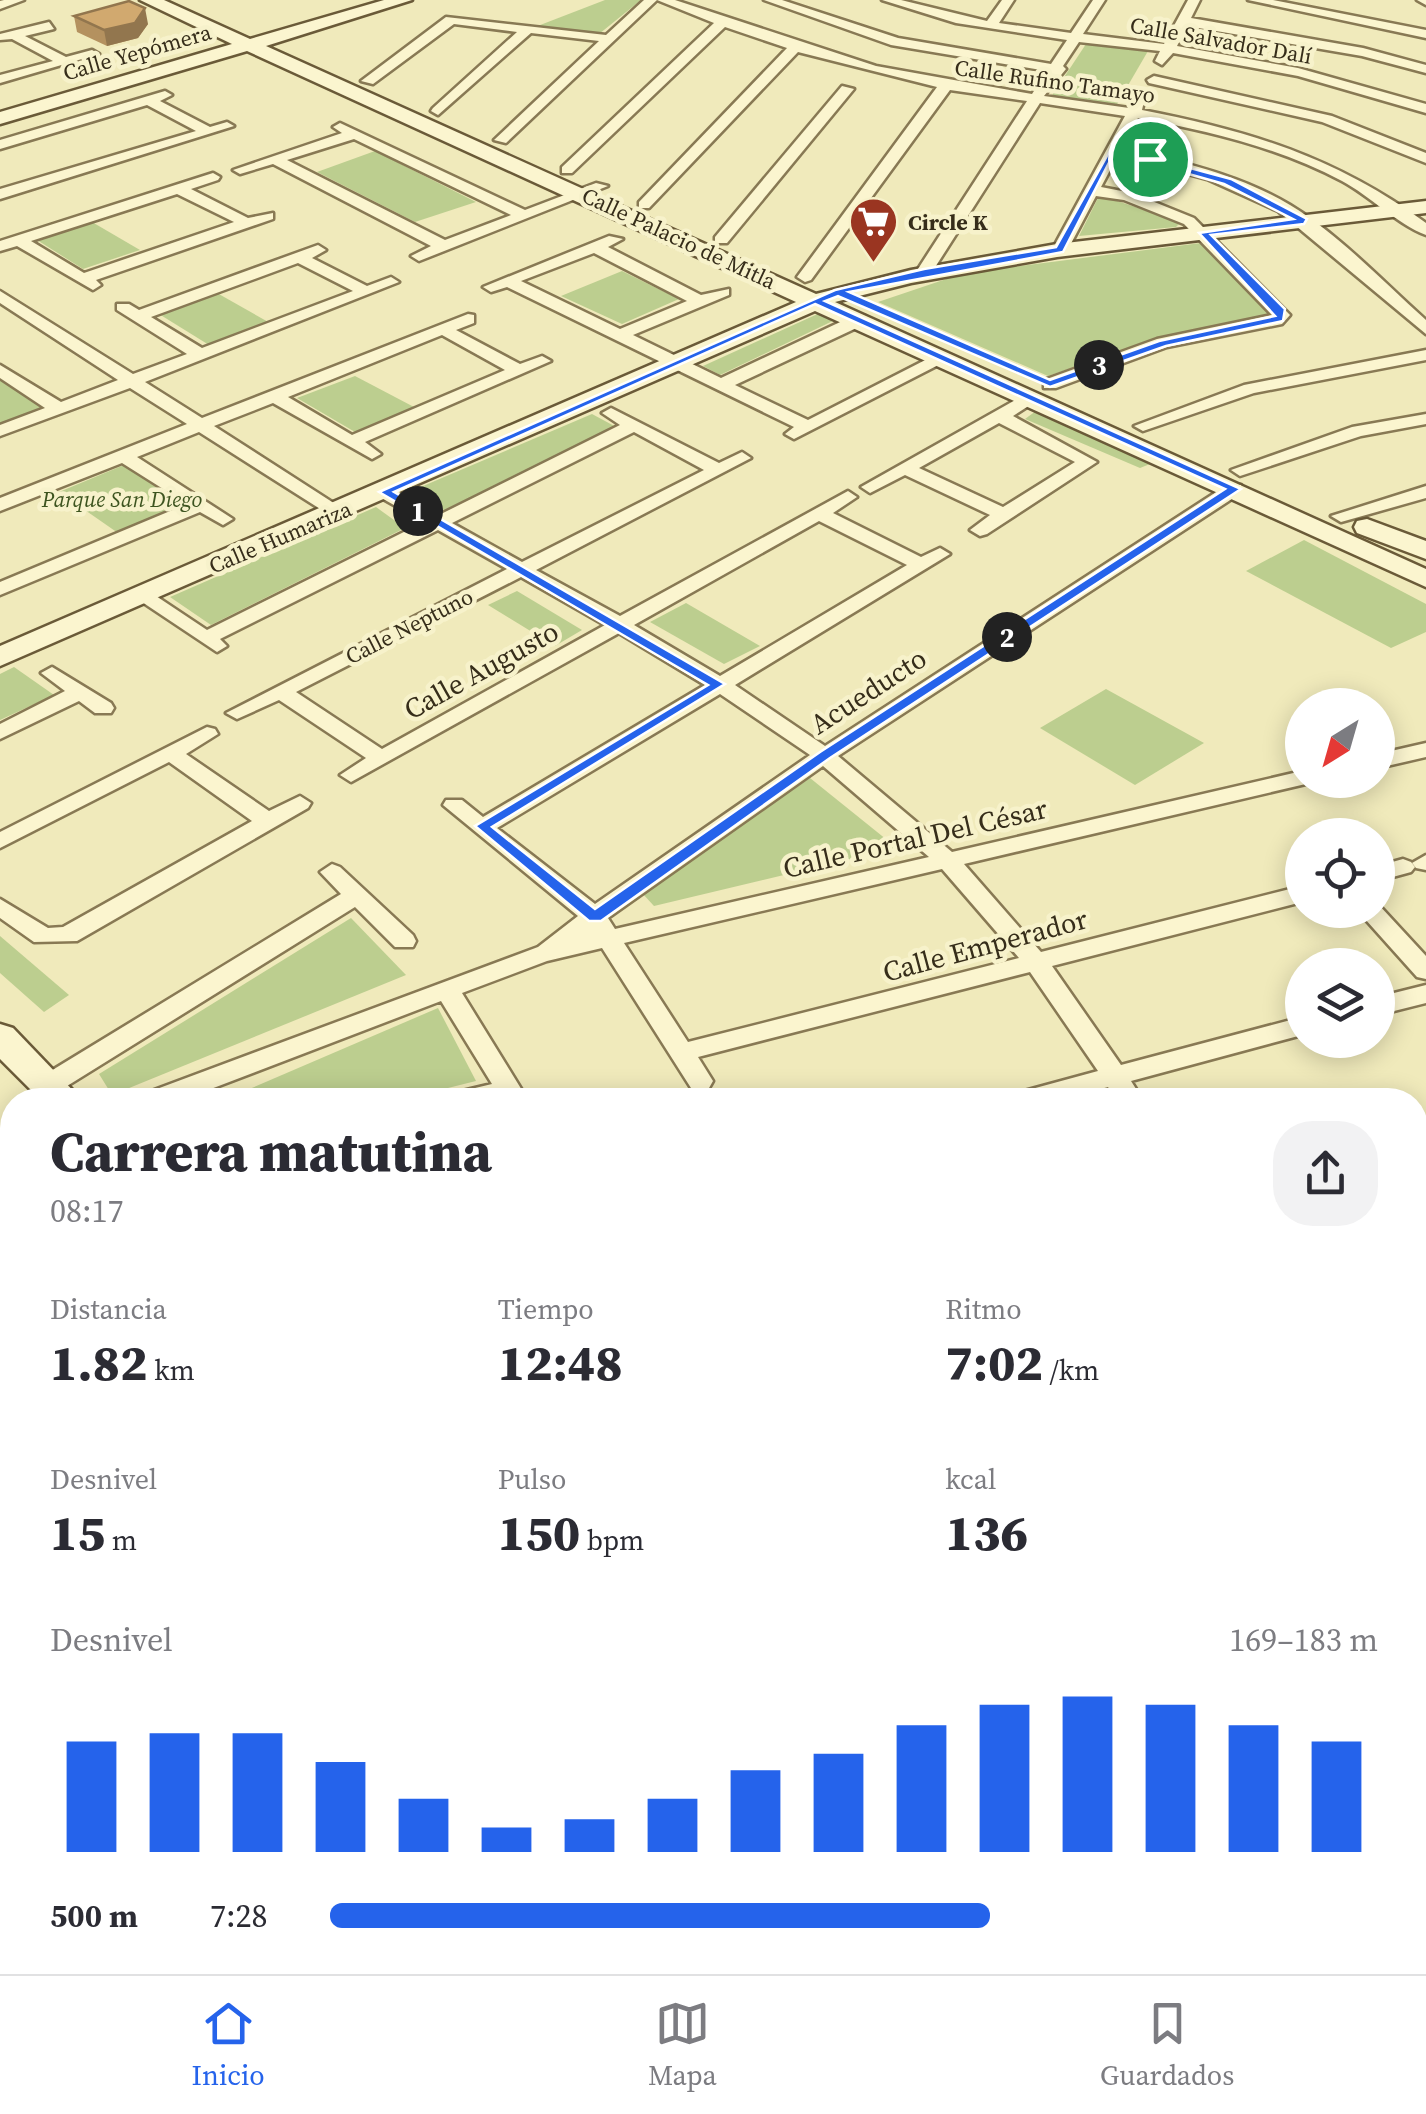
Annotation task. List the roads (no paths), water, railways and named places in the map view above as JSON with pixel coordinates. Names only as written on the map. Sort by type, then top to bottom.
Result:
[{"type":"main road","name":"Calle Palacio de Mitla","points":[[149,0],[438,111],[567,170],[592,189],[644,205],[721,240],[820,290],[859,320],[943,358],[1143,426],[1426,579]]},
{"type":"main road","name":"Calle Palacio de Mitla","points":[[181,0],[256,38],[1237,480],[1342,516],[1426,551]]},
{"type":"main road","name":"Calle Yepómera","points":[[0,118],[256,38],[363,0]]},
{"type":"main road","name":"Calle Yepómera","points":[[0,106],[389,1]]},
{"type":"main road","name":"Calle Humariza","points":[[0,657],[674,363],[820,290],[1060,250],[1426,207]]},
{"type":"main road","points":[[0,1037],[53,1088]]},
{"type":"street","points":[[0,5],[18,0]]},
{"type":"street","points":[[500,140],[652,0]]},
{"type":"street","name":"Calle Rufino Tamayo","points":[[663,0],[795,48],[946,85],[1217,127],[1303,154],[1343,172],[1426,230]]},
{"type":"street","points":[[770,0],[896,42],[1059,69]]},
{"type":"street","name":"Calle Salvador Dalí","points":[[888,0],[990,26],[1167,48],[1316,76],[1426,109]]},
{"type":"street","points":[[990,26],[1008,0]]},
{"type":"street","points":[[924,272],[1036,98],[1059,69],[1100,0]]},
{"type":"street","points":[[1060,250],[1194,0]]},
{"type":"street","points":[[1254,0],[1426,34]]},
{"type":"street","points":[[368,81],[444,22],[458,19],[611,39]]},
{"type":"street","points":[[1183,20],[1363,52],[1426,70]]},
{"type":"street","points":[[567,170],[722,22]]},
{"type":"street","points":[[7,37],[49,26]]},
{"type":"street","points":[[438,111],[529,28]]},
{"type":"street","points":[[7,37],[64,62]]},
{"type":"street","points":[[644,205],[795,48]]},
{"type":"street","points":[[0,79],[92,54]]},
{"type":"street","points":[[1154,80],[1254,100],[1334,122],[1426,159]]},
{"type":"street","points":[[820,290],[946,85]]},
{"type":"street","points":[[721,240],[847,89]]},
{"type":"street","points":[[0,145],[165,95]]},
{"type":"street","points":[[148,100],[209,132]]},
{"type":"street","points":[[0,194],[228,126]]},
{"type":"street","points":[[240,170],[347,130],[523,215]]},
{"type":"street","points":[[1112,150],[1227,182],[1304,221],[1426,329]]},
{"type":"street","points":[[274,160],[444,246]]},
{"type":"street","points":[[0,246],[213,178]]},
{"type":"street","points":[[177,188],[248,223]]},
{"type":"street","points":[[420,256],[592,189]]},
{"type":"street","points":[[870,487],[1041,391],[1163,344],[1280,318],[1281,312],[1204,233],[1160,207],[1089,190]]},
{"type":"street","points":[[18,240],[87,282],[268,216]]},
{"type":"street","points":[[615,240],[500,284],[620,335],[808,428]]},
{"type":"street","points":[[595,247],[700,301]]},
{"type":"street","points":[[200,354],[130,311],[318,250]]},
{"type":"street","points":[[299,256],[365,291]]},
{"type":"street","points":[[0,430],[391,282]]},
{"type":"street","points":[[620,335],[723,292]]},
{"type":"street","points":[[0,296],[336,513]]},
{"type":"street","points":[[0,505],[468,319]]},
{"type":"street","points":[[721,385],[859,320]]},
{"type":"street","points":[[443,329],[518,371]]},
{"type":"street","points":[[1143,426],[1250,389],[1426,355]]},
{"type":"street","points":[[790,436],[943,358]]},
{"type":"street","points":[[350,442],[542,361]]},
{"type":"street","points":[[0,370],[58,408]]},
{"type":"street","points":[[274,396],[372,454]]},
{"type":"street","points":[[611,413],[719,470]]},
{"type":"street","points":[[980,530],[1085,467],[1085,457],[1000,416]]},
{"type":"street","name":"Acueducto","points":[[541,954],[825,755],[1237,480],[1358,430],[1426,419]]},
{"type":"street","points":[[142,596],[214,643],[437,522],[634,426]]},
{"type":"street","points":[[123,456],[223,519]]},
{"type":"street","name":"Calle Neptuno","points":[[238,713],[742,458]]},
{"type":"street","points":[[904,468],[1005,514]]},
{"type":"street","points":[[385,492],[718,684],[825,755],[947,860],[1037,964],[1122,1088]]},
{"type":"street","points":[[1342,516],[1426,492]]},
{"type":"street","name":"Calle Augusto","points":[[351,775],[848,496]]},
{"type":"street","points":[[0,589],[201,504]]},
{"type":"street","points":[[482,826],[931,559],[818,514]]},
{"type":"street","points":[[52,674],[104,708]]},
{"type":"street","points":[[280,691],[380,758]]},
{"type":"street","points":[[0,732],[80,692]]},
{"type":"street","points":[[0,842],[207,734]]},
{"type":"street","points":[[1395,757],[1426,750]]},
{"type":"street","points":[[170,753],[268,821]]},
{"type":"street","name":"Calle Portal Del César","points":[[541,954],[1285,782]]},
{"type":"street","points":[[0,907],[43,936],[68,935],[300,803]]},
{"type":"street","points":[[454,805],[595,917],[700,1081]]},
{"type":"street","points":[[332,872],[404,941]]},
{"type":"street","points":[[63,1088],[357,895]]},
{"type":"street","name":"Calle Emperador","points":[[683,1052],[1285,898]]},
{"type":"street","points":[[1385,928],[1426,971]]},
{"type":"street","points":[[186,1088],[541,954]]},
{"type":"street","points":[[446,988],[508,1088]]},
{"type":"street","points":[[1395,1002],[1426,994]]},
{"type":"street","points":[[1070,1088],[1285,1031]]},
{"type":"place","name":"Circle K","points":[[873,264]]},
{"type":"park label","name":"Parque San Diego","points":[[122,499]]}]
